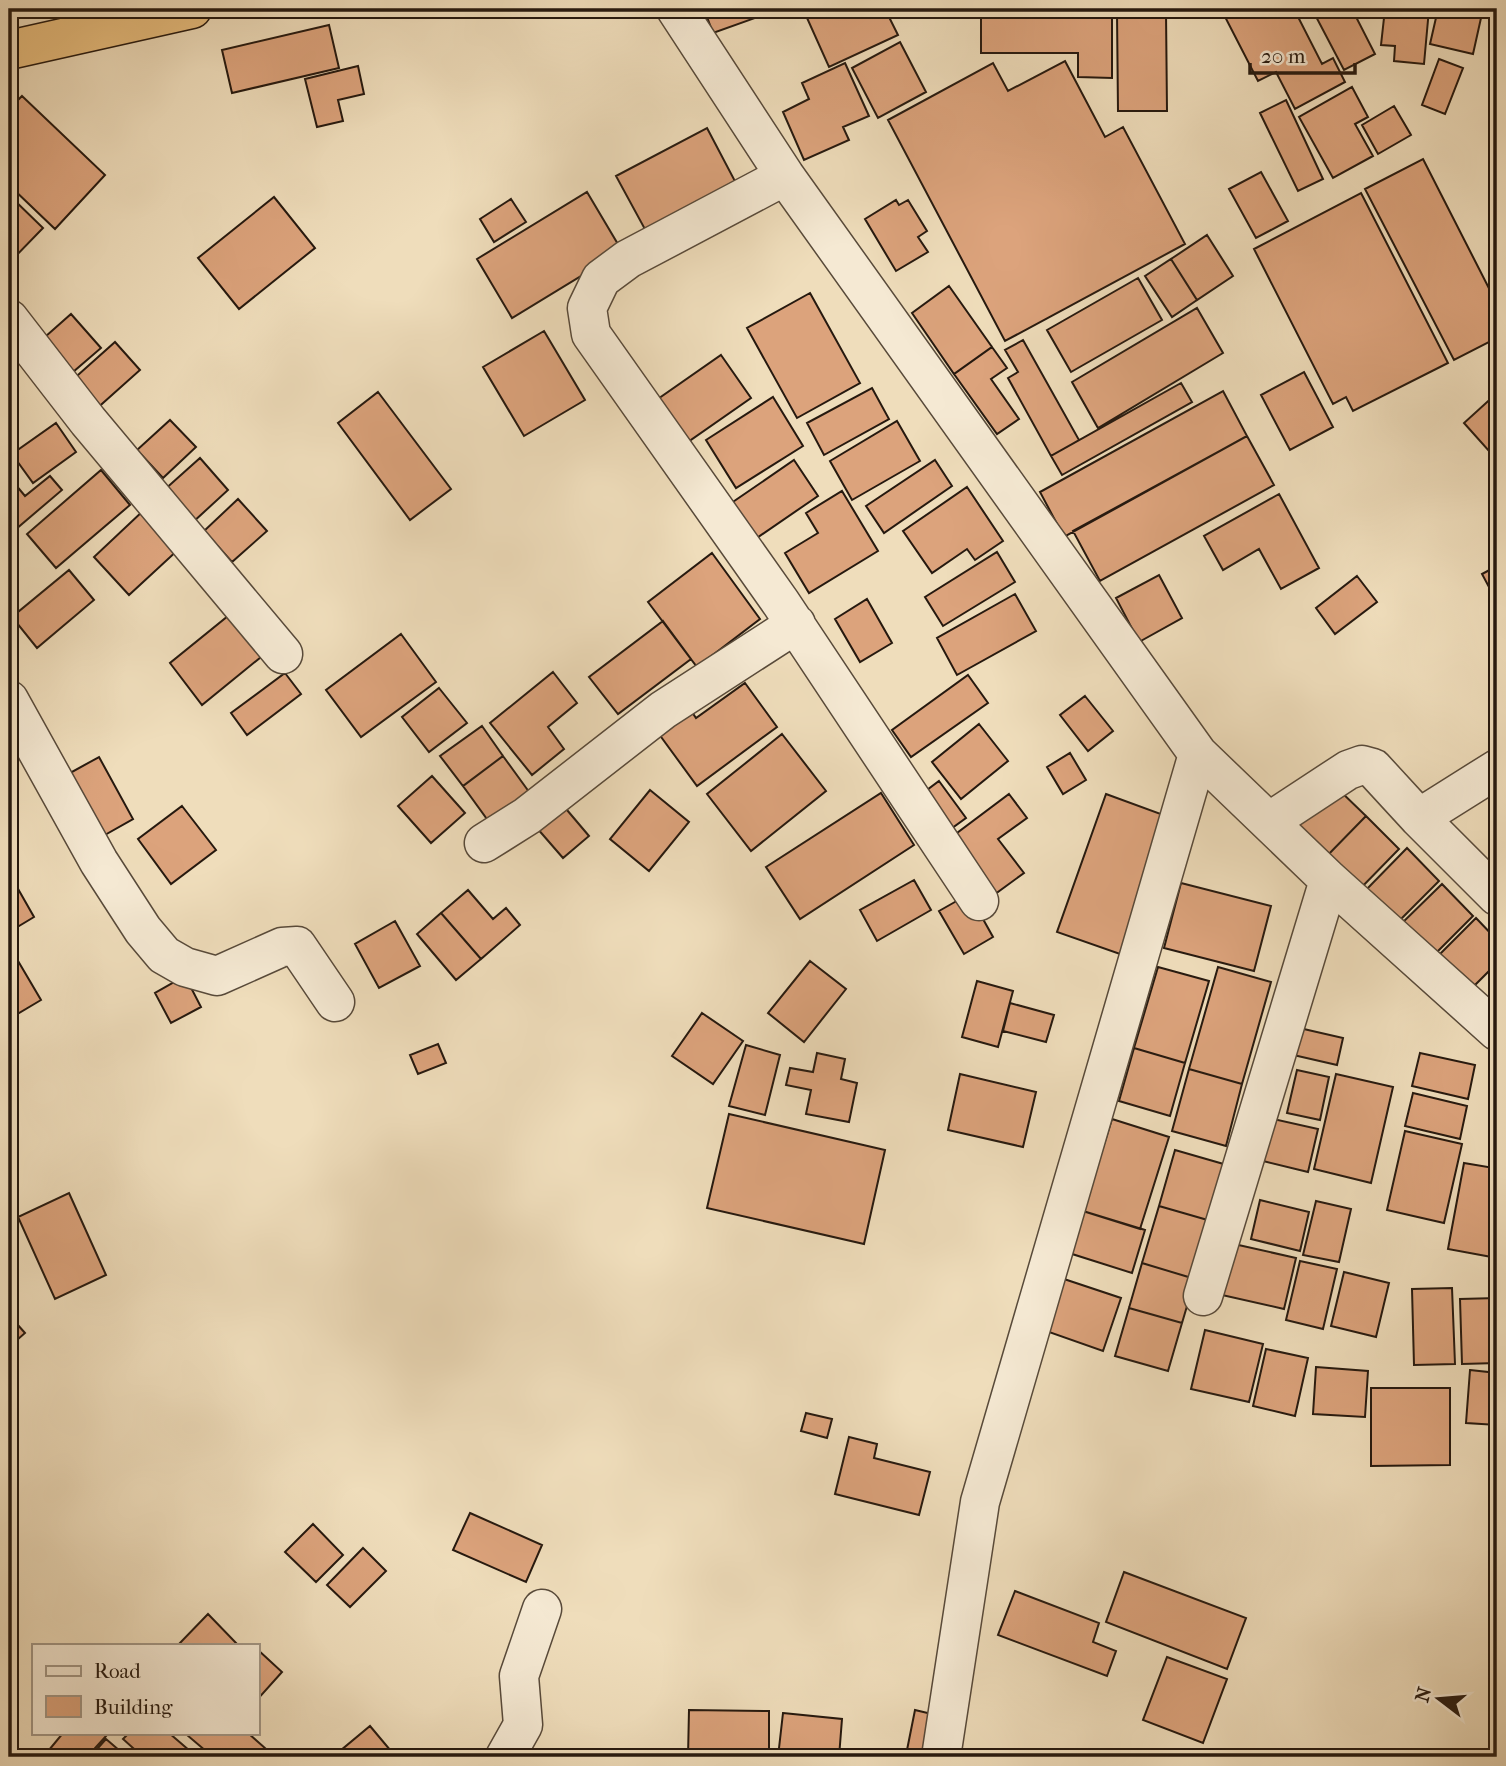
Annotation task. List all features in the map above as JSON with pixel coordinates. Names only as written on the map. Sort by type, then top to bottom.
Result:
[{"type":"highway","points":[[9,50],[192,9]]},
{"type":"street","points":[[676,9],[785,176],[1198,754],[1329,880],[1497,1031]]},
{"type":"street","points":[[785,176],[628,259],[601,279],[587,308],[591,334],[796,624],[979,901]]},
{"type":"street","points":[[9,319],[88,421],[283,654]]},
{"type":"street","points":[[484,843],[527,816],[663,710],[796,624]]},
{"type":"street","points":[[9,701],[99,862],[143,930],[164,955],[185,967],[217,976],[282,947],[297,946],[335,1002]]},
{"type":"street","points":[[941,1757],[980,1502],[1198,754]]},
{"type":"street","points":[[1269,822],[1348,770],[1362,765],[1373,768],[1497,896]]},
{"type":"street","points":[[1419,818],[1497,769]]},
{"type":"street","points":[[1203,1296],[1329,880]]},
{"type":"street","points":[[505,1757],[523,1725],[519,1676],[542,1609]]},
{"type":"building","points":[[704,9],[780,9],[713,33]]},
{"type":"building","points":[[803,9],[885,9],[898,35],[829,67]]},
{"type":"building","points":[[981,9],[1112,9],[1112,78],[1078,77],[1078,53],[981,53]]},
{"type":"building","points":[[1221,9],[1258,9],[1260,12],[1265,9],[1294,9],[1322,64],[1333,58],[1345,82],[1295,109],[1276,72],[1258,81]]},
{"type":"building","points":[[1312,9],[1352,9],[1375,54],[1344,70]]},
{"type":"building","points":[[1385,9],[1429,9],[1424,64],[1394,61],[1395,46],[1381,45]]},
{"type":"building","points":[[1438,9],[1483,9],[1473,54],[1430,44]]},
{"type":"building","points":[[1166,12],[1167,111],[1118,111],[1117,13]]},
{"type":"building","points":[[329,25],[339,68],[232,93],[222,50]]},
{"type":"building","points":[[900,42],[926,92],[878,118],[852,68]]},
{"type":"building","points":[[1439,59],[1463,68],[1445,114],[1422,105]]},
{"type":"building","points":[[1065,61],[1105,137],[1123,127],[1185,244],[1005,341],[888,120],[993,63],[1008,91]]},
{"type":"building","points":[[845,63],[869,116],[843,127],[849,140],[804,160],[783,112],[809,99],[802,83]]},
{"type":"building","points":[[358,66],[364,94],[338,100],[343,121],[317,127],[305,79]]},
{"type":"building","points":[[1352,87],[1368,117],[1355,124],[1373,156],[1333,178],[1299,117]]},
{"type":"building","points":[[22,96],[105,175],[55,229],[9,185],[9,109]]},
{"type":"building","points":[[1286,100],[1323,179],[1298,191],[1260,113]]},
{"type":"building","points":[[1394,106],[1411,135],[1378,154],[1362,125]]},
{"type":"building","points":[[707,128],[737,185],[647,233],[616,176]]},
{"type":"building","points":[[1423,159],[1497,304],[1497,338],[1454,360],[1365,189]]},
{"type":"building","points":[[1261,172],[1288,221],[1256,238],[1229,189]]},
{"type":"building","points":[[587,192],[622,251],[512,318],[477,259]]},
{"type":"building","points":[[1361,193],[1448,363],[1353,411],[1346,397],[1333,404],[1254,249]]},
{"type":"building","points":[[9,195],[43,228],[9,263]]},
{"type":"building","points":[[274,197],[315,248],[239,309],[198,258]]},
{"type":"building","points":[[511,199],[526,222],[494,242],[480,219]]},
{"type":"building","points":[[896,200],[899,205],[908,200],[927,231],[918,237],[928,252],[896,271],[865,219]]},
{"type":"building","points":[[1207,235],[1233,276],[1197,300],[1171,259]]},
{"type":"building","points":[[1171,259],[1197,300],[1172,317],[1145,276]]},
{"type":"building","points":[[1138,278],[1162,320],[1071,372],[1047,330]]},
{"type":"building","points":[[949,286],[992,347],[954,374],[912,313]]},
{"type":"building","points":[[810,293],[860,383],[797,418],[747,328]]},
{"type":"building","points":[[1197,308],[1223,353],[1098,428],[1072,382]]},
{"type":"building","points":[[71,314],[101,348],[66,378],[37,344]]},
{"type":"building","points":[[544,331],[585,400],[524,436],[483,367]]},
{"type":"building","points":[[1023,340],[1079,440],[1051,456],[1008,378],[1018,372],[1005,350]]},
{"type":"building","points":[[115,342],[140,370],[94,411],[69,383]]},
{"type":"building","points":[[992,347],[1007,368],[991,379],[1019,419],[997,434],[954,374]]},
{"type":"building","points":[[721,355],[751,398],[685,444],[655,401]]},
{"type":"building","points":[[1304,372],[1333,427],[1290,450],[1261,395]]},
{"type":"building","points":[[1181,383],[1192,402],[1062,475],[1051,456]]},
{"type":"building","points":[[872,388],[889,419],[824,455],[807,423]]},
{"type":"building","points":[[1223,391],[1247,436],[1064,537],[1040,492]]},
{"type":"building","points":[[378,392],[451,489],[410,520],[338,423]]},
{"type":"building","points":[[1497,393],[1497,460],[1464,423]]},
{"type":"building","points":[[773,397],[803,446],[736,488],[706,440]]},
{"type":"building","points":[[170,420],[196,447],[163,478],[137,450]]},
{"type":"building","points":[[897,421],[920,461],[852,500],[830,461]]},
{"type":"building","points":[[56,423],[76,452],[33,483],[12,454]]},
{"type":"building","points":[[1247,436],[1274,485],[1100,581],[1073,531]]},
{"type":"building","points":[[200,458],[228,490],[192,523],[163,491]]},
{"type":"building","points":[[794,460],[818,496],[751,542],[727,506]]},
{"type":"building","points":[[935,460],[952,486],[884,533],[866,506]]},
{"type":"building","points":[[101,470],[130,505],[56,568],[27,534]]},
{"type":"building","points":[[50,476],[62,490],[9,535],[9,489],[15,484],[25,496]]},
{"type":"building","points":[[967,487],[1003,541],[975,560],[967,549],[932,573],[903,531]]},
{"type":"building","points":[[842,491],[878,551],[809,593],[785,553],[818,533],[806,513]]},
{"type":"building","points":[[1279,494],[1319,568],[1281,589],[1259,549],[1223,570],[1204,536]]},
{"type":"building","points":[[238,499],[267,531],[232,562],[204,531]]},
{"type":"building","points":[[145,509],[180,548],[129,595],[94,557]]},
{"type":"building","points":[[997,552],[1015,582],[943,626],[925,597]]},
{"type":"building","points":[[712,553],[760,619],[697,667],[648,602]]},
{"type":"building","points":[[1497,566],[1497,602],[1482,574]]},
{"type":"building","points":[[69,570],[94,600],[37,648],[12,617]]},
{"type":"building","points":[[1159,575],[1182,618],[1139,642],[1116,598]]},
{"type":"building","points":[[1357,576],[1377,602],[1335,634],[1316,608]]},
{"type":"building","points":[[1015,594],[1036,631],[957,675],[937,638]]},
{"type":"building","points":[[867,599],[892,643],[860,662],[835,619]]},
{"type":"building","points":[[228,616],[261,657],[202,705],[170,663]]},
{"type":"building","points":[[663,621],[691,659],[618,714],[589,677]]},
{"type":"building","points":[[401,634],[436,682],[361,737],[326,690]]},
{"type":"building","points":[[553,672],[577,703],[548,727],[564,749],[532,775],[490,723]]},
{"type":"building","points":[[285,673],[301,694],[247,735],[231,713]]},
{"type":"building","points":[[968,675],[988,703],[911,757],[892,730]]},
{"type":"building","points":[[745,683],[777,727],[697,786],[656,730],[688,706],[696,718]]},
{"type":"building","points":[[439,688],[467,723],[429,752],[402,717]]},
{"type":"building","points":[[1085,696],[1113,731],[1088,751],[1060,715]]},
{"type":"building","points":[[979,724],[1008,761],[961,799],[932,762]]},
{"type":"building","points":[[482,726],[503,756],[463,786],[440,756]]},
{"type":"building","points":[[782,734],[826,791],[751,851],[707,794]]},
{"type":"building","points":[[1070,753],[1086,780],[1063,794],[1047,767]]},
{"type":"building","points":[[503,756],[532,796],[492,826],[463,786]]},
{"type":"building","points":[[99,757],[133,819],[96,840],[61,778]]},
{"type":"building","points":[[432,776],[465,813],[431,843],[398,806]]},
{"type":"building","points":[[939,781],[966,818],[941,836],[915,799]]},
{"type":"building","points":[[1336,787],[1366,816],[1322,861],[1292,832]]},
{"type":"building","points":[[650,790],[689,822],[649,871],[610,839]]},
{"type":"building","points":[[881,793],[914,845],[800,919],[766,867]]},
{"type":"building","points":[[1009,794],[1027,818],[998,839],[1024,873],[991,897],[949,839]]},
{"type":"building","points":[[1106,794],[1169,817],[1120,954],[1057,932]]},
{"type":"building","points":[[556,797],[589,836],[563,858],[530,820]]},
{"type":"building","points":[[182,806],[216,850],[171,884],[138,839]]},
{"type":"building","points":[[1366,816],[1399,849],[1355,894],[1322,861]]},
{"type":"building","points":[[1407,848],[1439,881],[1395,925],[1363,893]]},
{"type":"building","points":[[9,873],[34,917],[9,932]]},
{"type":"building","points":[[914,880],[931,910],[877,941],[860,910]]},
{"type":"building","points":[[1181,883],[1271,906],[1254,971],[1164,948]]},
{"type":"building","points":[[1442,884],[1473,916],[1430,959],[1399,926]]},
{"type":"building","points":[[468,890],[493,919],[506,908],[520,925],[481,959],[441,913]]},
{"type":"building","points":[[969,894],[993,937],[964,954],[939,911]]},
{"type":"building","points":[[441,913],[481,959],[456,980],[417,934]]},
{"type":"building","points":[[1476,918],[1497,940],[1497,963],[1466,994],[1433,961]]},
{"type":"building","points":[[395,921],[420,966],[379,988],[355,944]]},
{"type":"building","points":[[11,949],[41,1000],[9,1019],[9,951]]},
{"type":"building","points":[[810,961],[846,989],[804,1042],[768,1013]]},
{"type":"building","points":[[1158,967],[1209,981],[1185,1063],[1134,1048]]},
{"type":"building","points":[[1218,967],[1271,982],[1242,1084],[1189,1069]]},
{"type":"building","points":[[185,976],[201,1007],[171,1023],[155,993]]},
{"type":"building","points":[[977,981],[1013,991],[998,1047],[962,1037]]},
{"type":"building","points":[[1010,1003],[1054,1015],[1046,1042],[1003,1031]]},
{"type":"building","points":[[702,1013],[743,1041],[713,1084],[672,1056]]},
{"type":"building","points":[[1295,1027],[1343,1038],[1337,1065],[1289,1054]]},
{"type":"building","points":[[438,1044],[446,1063],[418,1074],[410,1055]]},
{"type":"building","points":[[746,1045],[780,1055],[765,1115],[729,1106]]},
{"type":"building","points":[[1134,1048],[1185,1063],[1170,1116],[1119,1101]]},
{"type":"building","points":[[817,1053],[845,1059],[841,1079],[857,1083],[849,1122],[806,1114],[811,1090],[786,1085],[790,1068],[813,1072]]},
{"type":"building","points":[[1420,1053],[1475,1065],[1468,1099],[1412,1086]]},
{"type":"building","points":[[1189,1069],[1242,1084],[1226,1146],[1172,1131]]},
{"type":"building","points":[[1297,1070],[1329,1077],[1320,1120],[1287,1113]]},
{"type":"building","points":[[960,1074],[1036,1092],[1023,1147],[948,1130]]},
{"type":"building","points":[[1336,1074],[1393,1087],[1371,1183],[1314,1169]]},
{"type":"building","points":[[1413,1093],[1467,1106],[1460,1139],[1405,1126]]},
{"type":"building","points":[[729,1114],[885,1150],[864,1244],[707,1208]]},
{"type":"building","points":[[1269,1118],[1318,1129],[1308,1172],[1259,1160]]},
{"type":"building","points":[[1112,1119],[1169,1137],[1140,1229],[1083,1211]]},
{"type":"building","points":[[1405,1131],[1462,1144],[1444,1223],[1387,1210]]},
{"type":"building","points":[[1175,1150],[1227,1165],[1211,1221],[1159,1206]]},
{"type":"building","points":[[1464,1163],[1494,1168],[1490,1193],[1497,1195],[1497,1258],[1448,1249]]},
{"type":"building","points":[[69,1193],[106,1275],[55,1299],[18,1217]]},
{"type":"building","points":[[1260,1200],[1309,1212],[1300,1251],[1251,1239]]},
{"type":"building","points":[[1316,1201],[1351,1209],[1339,1262],[1303,1255]]},
{"type":"building","points":[[1159,1206],[1211,1221],[1195,1279],[1142,1263]]},
{"type":"building","points":[[1083,1211],[1145,1230],[1132,1273],[1069,1253]]},
{"type":"building","points":[[1234,1244],[1296,1258],[1284,1309],[1222,1295]]},
{"type":"building","points":[[1300,1261],[1337,1269],[1323,1329],[1286,1320]]},
{"type":"building","points":[[1142,1263],[1195,1279],[1182,1323],[1129,1308]]},
{"type":"building","points":[[1344,1272],[1389,1283],[1376,1337],[1331,1326]]},
{"type":"building","points":[[1064,1279],[1121,1298],[1103,1351],[1046,1331]]},
{"type":"building","points":[[1452,1288],[1455,1364],[1414,1365],[1412,1289]]},
{"type":"building","points":[[1497,1298],[1497,1363],[1462,1364],[1460,1299]]},
{"type":"building","points":[[1129,1308],[1182,1323],[1168,1371],[1115,1356]]},
{"type":"building","points":[[9,1315],[25,1333],[9,1347]]},
{"type":"building","points":[[1205,1330],[1263,1344],[1249,1402],[1191,1389]]},
{"type":"building","points":[[1266,1349],[1308,1358],[1295,1416],[1253,1406]]},
{"type":"building","points":[[1316,1367],[1368,1371],[1365,1417],[1313,1414]]},
{"type":"building","points":[[1470,1370],[1497,1373],[1497,1425],[1466,1423]]},
{"type":"building","points":[[1371,1388],[1450,1388],[1450,1465],[1371,1466]]},
{"type":"building","points":[[806,1413],[832,1419],[827,1438],[801,1431]]},
{"type":"building","points":[[849,1437],[877,1444],[874,1458],[930,1472],[919,1515],[835,1494]]},
{"type":"building","points":[[1490,1443],[1497,1443],[1497,1481],[1490,1481]]},
{"type":"building","points":[[470,1513],[542,1545],[526,1582],[453,1550]]},
{"type":"building","points":[[313,1524],[343,1555],[316,1582],[285,1552]]},
{"type":"building","points":[[363,1548],[386,1571],[350,1607],[327,1585]]},
{"type":"building","points":[[1124,1572],[1246,1618],[1227,1669],[1106,1622]]},
{"type":"building","points":[[1015,1591],[1099,1623],[1093,1642],[1116,1651],[1107,1676],[998,1635]]},
{"type":"building","points":[[208,1614],[237,1644],[179,1644]]},
{"type":"building","points":[[259,1651],[282,1672],[259,1698]]},
{"type":"building","points":[[1167,1657],[1227,1679],[1203,1743],[1143,1720]]},
{"type":"building","points":[[689,1710],[769,1711],[769,1757],[688,1757]]},
{"type":"building","points":[[915,1710],[936,1715],[927,1754],[907,1750]]},
{"type":"building","points":[[783,1713],[842,1719],[839,1757],[778,1757]]},
{"type":"building","points":[[370,1726],[396,1757],[345,1757],[340,1751]]},
{"type":"building","points":[[62,1734],[107,1735],[87,1757],[57,1757],[49,1750]]},
{"type":"building","points":[[128,1734],[170,1734],[197,1757],[143,1757],[123,1739]]},
{"type":"building","points":[[249,1734],[265,1748],[257,1757],[213,1757],[187,1735]]},
{"type":"building","points":[[106,1739],[127,1757],[90,1757]]}]
